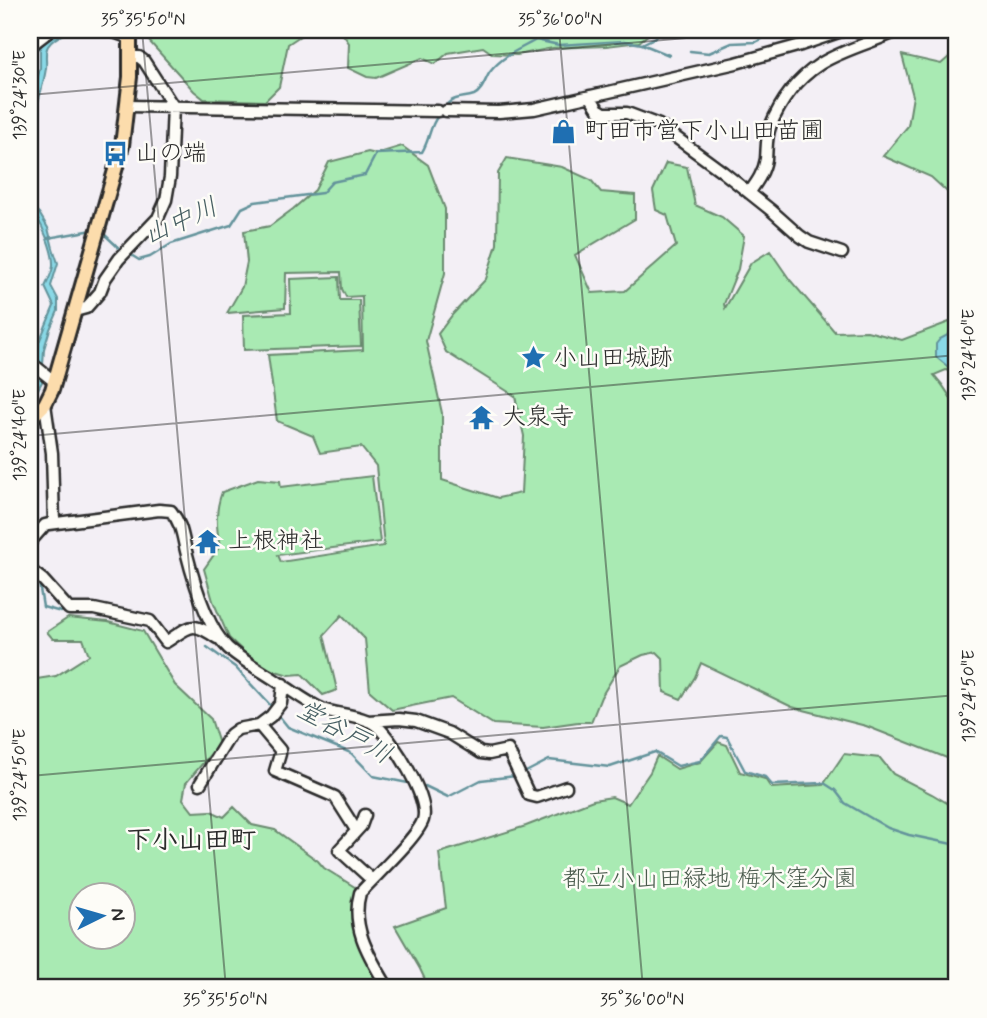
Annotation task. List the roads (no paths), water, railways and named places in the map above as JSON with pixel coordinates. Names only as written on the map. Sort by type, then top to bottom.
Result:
[{"type":"main road","points":[[30,419],[49,397],[50,378],[75,311],[122,146],[127,106],[130,34]]},
{"type":"street","points":[[30,46],[51,30]]},
{"type":"street","points":[[108,30],[130,34]]},
{"type":"street","points":[[127,106],[499,112],[534,109],[758,57],[845,30]]},
{"type":"street","points":[[749,193],[766,161],[769,129],[791,91],[818,65],[900,30]]},
{"type":"street","points":[[75,311],[86,308],[100,292],[105,279],[119,259],[152,226],[163,209],[170,177],[173,106],[144,61],[139,57],[130,57]]},
{"type":"street","points":[[590,96],[604,113],[627,114],[659,125],[749,193],[800,236],[809,242],[842,253]]},
{"type":"street","points":[[32,364],[50,378]]},
{"type":"street","points":[[45,404],[52,453],[54,523]]},
{"type":"street","points":[[30,542],[45,525],[54,523],[159,510],[171,511],[180,523],[192,571],[208,617],[223,642]]},
{"type":"street","points":[[30,570],[43,580],[69,609],[94,610],[150,621],[166,642],[191,626],[200,626],[239,656],[321,708],[377,726],[412,776],[421,795],[424,810],[423,820],[413,837],[360,893],[357,902],[362,939],[388,988]]},
{"type":"street","points":[[200,784],[231,734],[238,729],[259,725],[280,706],[283,684]]},
{"type":"street","points":[[368,721],[416,721],[449,733],[481,753],[508,750],[529,795],[537,797],[566,787]]},
{"type":"street","points":[[259,725],[279,750],[275,771],[335,797],[356,830]]},
{"type":"street","points":[[365,816],[361,826],[339,850],[372,880]]},
{"type":"water","points":[[57,30],[71,30],[55,38],[47,49],[43,84],[30,128],[30,110],[40,68],[40,48]]},
{"type":"water","points":[[30,206],[39,213],[48,228],[58,263],[51,286],[58,299],[58,311],[44,349],[42,382],[30,400],[39,342],[54,306],[45,287],[53,260],[46,236]]},
{"type":"water","points":[[957,330],[957,371],[936,357],[936,344]]},
{"type":"waterway","points":[[642,44],[656,37],[660,30]]},
{"type":"waterway","name":"山中川","points":[[690,51],[709,53],[732,43],[756,42],[762,39],[760,30]]},
{"type":"waterway","name":"山中川","points":[[444,108],[454,100],[477,93],[500,62],[536,40],[559,45],[625,41],[642,44],[669,55]]},
{"type":"waterway","name":"山中川","points":[[131,255],[139,260],[150,257],[171,244],[231,225],[242,208],[255,202],[322,193],[332,182],[365,175],[376,154],[422,152],[438,116]]},
{"type":"waterway","name":"山中川","points":[[48,238],[93,230]]},
{"type":"waterway","name":"山中川","points":[[103,233],[121,250]]},
{"type":"waterway","name":"堂谷戸川","points":[[30,577],[39,583],[43,607],[61,612]]},
{"type":"waterway","name":"堂谷戸川","points":[[90,614],[104,616]]},
{"type":"waterway","name":"堂谷戸川","points":[[207,647],[235,667],[272,707]]},
{"type":"waterway","name":"堂谷戸川","points":[[276,712],[288,727],[351,753],[373,776],[408,783]]},
{"type":"waterway","name":"堂谷戸川","points":[[522,774],[549,760],[610,767],[655,752],[678,766],[700,761],[721,736],[727,737],[745,771],[765,777],[772,785],[824,783],[835,790],[845,803],[888,828],[957,845]]},
{"type":"waterway","name":"堂谷戸川","points":[[425,786],[448,797],[481,780],[516,776]]},
{"type":"place","name":"町田市営下小山田苗圃","points":[[564,131]]},
{"type":"place","name":"山の端","points":[[115,153]]},
{"type":"place","name":"小山田城跡","points":[[533,358]]},
{"type":"place","name":"大泉寺","points":[[482,417]]},
{"type":"place","name":"上根神社","points":[[208,541]]},
{"type":"district","name":"下小山田町","points":[[191,841]]},
{"type":"park label","name":"都立小山田緑地 梅木窪分園","points":[[710,879]]}]
